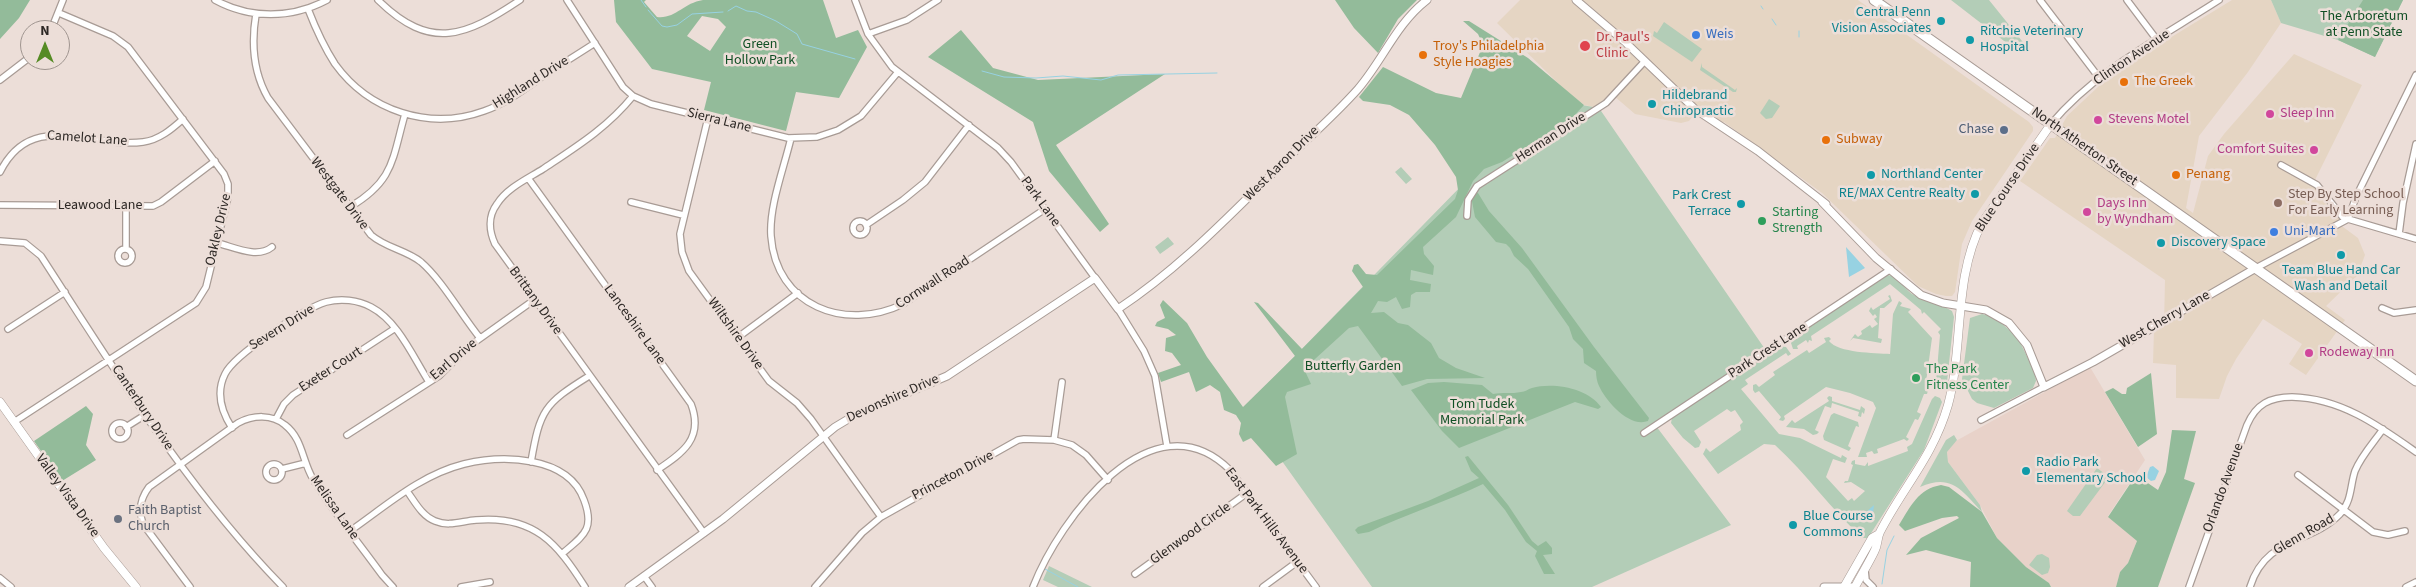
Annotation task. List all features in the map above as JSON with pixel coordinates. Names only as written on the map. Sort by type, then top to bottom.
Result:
[{"type":"main road","name":"North Atherton Street","points":[[1878,1],[2416,381]]},
{"type":"main road","name":"Blue Course Drive","points":[[1856,587],[1876,548],[1879,534],[1922,467],[1941,426],[1952,385],[1967,262],[1979,228],[2051,124]]},
{"type":"main road","name":"Valley Vista Drive","points":[[0,402],[104,548],[136,587]]},
{"type":"main road","name":"Blue Course Drive","points":[[1844,586],[1872,538],[1879,534]]},
{"type":"street","points":[[56,20],[63,0]]},
{"type":"street","points":[[214,0],[232,8],[256,14],[284,14],[308,9],[327,0]]},
{"type":"street","points":[[378,0],[409,24],[427,31],[448,33],[476,27],[520,0]]},
{"type":"street","name":"Sierra Lane","points":[[566,0],[623,87],[632,96],[651,104],[792,138],[817,137],[848,125],[870,106],[898,72]]},
{"type":"street","name":"Park Lane","points":[[855,0],[868,34],[884,58],[898,72],[998,148],[1118,309],[1144,350],[1155,376],[1167,446]]},
{"type":"street","points":[[868,34],[908,20],[938,0]]},
{"type":"street","name":"West Aaron Drive","points":[[1118,309],[1148,289],[1174,268],[1340,107],[1369,75],[1406,19],[1427,0]]},
{"type":"street","points":[[2040,0],[2100,79]]},
{"type":"street","points":[[2127,0],[2157,40]]},
{"type":"street","points":[[2206,0],[2211,6]]},
{"type":"street","name":"Clinton Avenue","points":[[2051,124],[2074,100],[2100,79],[2219,0]]},
{"type":"street","points":[[1577,1],[1592,18],[1632,55],[1644,62],[1695,109],[1736,136],[1822,202],[1876,258],[1921,295],[1936,302],[1993,313],[2014,328],[2030,351],[2044,387]]},
{"type":"street","name":"Highland Drive","points":[[308,9],[328,52],[344,75],[359,90],[377,102],[405,114],[431,119],[452,119],[484,111],[502,103],[595,44]]},
{"type":"street","name":"Oakley Drive","points":[[14,422],[196,303],[206,287],[229,188],[226,178],[215,162],[122,41],[59,13]]},
{"type":"street","name":"Westgate Drive","points":[[256,14],[254,56],[263,89],[350,207],[378,241],[409,254],[428,269],[480,338]]},
{"type":"street","name":"Herman Drive","points":[[1467,216],[1468,200],[1476,186],[1606,102],[1644,62]]},
{"type":"street","points":[[0,80],[20,64]]},
{"type":"street","points":[[2347,219],[2416,75]]},
{"type":"street","name":"Brittany Drive","points":[[632,96],[618,115],[595,135],[507,192],[497,204],[491,216],[490,230],[495,244],[534,300],[704,533]]},
{"type":"street","points":[[350,207],[372,192],[384,180],[389,171],[405,114]]},
{"type":"street","name":"Wiltshire Drive","points":[[708,118],[684,215],[680,243],[685,262],[769,381],[805,411],[881,517]]},
{"type":"street","name":"Camelot Lane","points":[[0,172],[10,154],[34,138],[52,135],[145,142],[160,136],[183,119]]},
{"type":"street","points":[[866,225],[903,200],[925,182],[969,125]]},
{"type":"street","name":"Cornwall Road","points":[[792,138],[773,211],[771,236],[779,268],[798,293],[821,308],[842,315],[868,316],[889,311],[903,304],[1046,210]]},
{"type":"street","points":[[2399,234],[2403,203],[2416,144]]},
{"type":"street","name":"Leawood Lane","points":[[0,205],[146,207],[161,202],[215,162]]},
{"type":"street","points":[[2281,164],[2317,185],[2347,219],[2416,240]]},
{"type":"street","name":"Lanceshire Lane","points":[[528,178],[691,404],[695,421],[690,442],[679,456],[658,470]]},
{"type":"street","points":[[632,202],[684,215]]},
{"type":"street","points":[[126,207],[126,249]]},
{"type":"street","name":"West Cherry Lane","points":[[1982,420],[2347,219]]},
{"type":"street","name":"Canterbury Drive","points":[[0,241],[18,241],[33,247],[41,256],[145,416],[233,534],[283,587]]},
{"type":"street","points":[[217,243],[257,253],[267,251],[272,246]]},
{"type":"street","name":"Park Crest Lane","points":[[1644,433],[1891,269]]},
{"type":"street","name":"Devonshire Drive","points":[[629,587],[704,533],[822,436],[855,415],[947,376],[1095,278]]},
{"type":"street","points":[[8,329],[65,292]]},
{"type":"street","points":[[737,338],[798,293]]},
{"type":"street","name":"Earl Drive","points":[[347,435],[447,370],[462,352],[534,300]]},
{"type":"street","name":"Severn Drive","points":[[232,428],[224,414],[220,395],[222,381],[231,364],[241,354],[310,309],[333,301],[357,302],[379,312],[394,329],[429,382]]},
{"type":"street","points":[[2382,308],[2394,313],[2416,310]]},
{"type":"street","name":"Exeter Court","points":[[276,419],[284,404],[293,395],[394,329]]},
{"type":"street","points":[[531,462],[538,427],[546,409],[559,396],[589,376]]},
{"type":"street","points":[[1054,440],[1062,382]]},
{"type":"street","name":"Orlando Avenue","points":[[2189,587],[2252,414],[2258,407],[2272,399],[2299,397],[2332,403],[2363,416],[2383,429]]},
{"type":"street","points":[[126,428],[145,416]]},
{"type":"street","points":[[190,587],[145,528],[140,512],[142,498],[149,487],[232,428],[249,418],[276,419]]},
{"type":"street","name":"Melissa Lane","points":[[276,419],[293,432],[313,480],[393,587]]},
{"type":"street","points":[[2383,429],[2416,452]]},
{"type":"street","name":"Glenn Road","points":[[2250,587],[2258,568],[2272,553],[2329,522],[2343,510],[2349,501],[2359,464],[2383,429]]},
{"type":"street","name":"Princeton Drive","points":[[815,587],[862,533],[881,517],[1018,440],[1032,438],[1054,440],[1078,449],[1093,462],[1108,480]]},
{"type":"street","name":"East Park Hills Avenue","points":[[1033,587],[1045,558],[1065,525],[1091,494],[1143,454],[1167,446],[1190,447],[1212,455],[1230,470],[1316,587]]},
{"type":"street","points":[[350,531],[433,475],[465,464],[494,460],[531,462],[555,468],[571,480],[583,496],[589,512],[585,533],[563,553]]},
{"type":"street","points":[[282,469],[306,463]]},
{"type":"street","points":[[2298,475],[2362,525],[2379,534],[2388,535],[2405,531]]},
{"type":"street","points":[[407,491],[423,513],[434,521],[451,524],[488,519],[515,522],[541,534],[563,553],[585,587]]},
{"type":"street","name":"Glenwood Circle","points":[[1135,574],[1247,493]]},
{"type":"street","points":[[1263,587],[1297,562]]},
{"type":"street","points":[[1865,569],[1866,580],[1873,587]]},
{"type":"street","points":[[644,576],[652,587]]},
{"type":"street","points":[[0,578],[11,587]]},
{"type":"street","points":[[461,587],[490,582]]},
{"type":"street","points":[[2406,587],[2416,582]]},
{"type":"street","points":[[1824,587],[1856,587]]},
{"type":"shaded area","points":[[1520,0],[1858,0],[2029,122],[2033,127],[2033,131],[1972,221],[1962,244],[1955,292],[1952,296],[1936,294],[1918,286],[1822,193],[1724,122],[1717,129],[1695,113],[1689,121],[1681,123],[1635,114],[1614,96],[1599,108],[1584,105],[1564,89],[1497,23]]},
{"type":"shaded area","points":[[2232,0],[2271,0],[2281,23],[2248,72],[2199,136],[2186,208],[2193,213],[2208,156],[2224,134],[2294,54],[2362,85],[2314,182],[2348,219],[2339,224],[2358,238],[2365,255],[2357,276],[2326,306],[2345,320],[2306,375],[2289,364],[2302,344],[2263,319],[2236,359],[2227,376],[2219,399],[2176,398],[2176,365],[2153,363],[2154,330],[2164,325],[2165,280],[2020,181],[2050,138],[2055,138],[2067,116],[2099,86],[2160,44]]},
{"type":"shaded area","points":[[2090,367],[2145,460],[2108,516],[2137,541],[2128,563],[2120,572],[2116,587],[2051,587],[2049,583],[2026,567],[1997,538],[1980,505],[1948,462],[1947,452],[1954,442]]},
{"type":"green space","points":[[0,0],[30,0],[19,18],[0,39]]},
{"type":"green space","name":"Green Hollow Park","points":[[614,0],[646,0],[644,2],[657,17],[664,17],[690,4],[703,0],[823,0],[836,38],[858,30],[867,47],[839,98],[796,92],[786,131],[704,110],[711,82],[652,69],[616,22]],"holes":[[[702,16],[718,19],[726,27],[710,51],[687,36]]]},
{"type":"green space","points":[[1335,0],[1417,0],[1398,19],[1378,53],[1354,28]]},
{"type":"green space","points":[[1951,0],[1989,0],[2026,46],[2017,51]]},
{"type":"green space","name":"The Arboretum at Penn State","points":[[2271,0],[2403,0],[2375,57],[2338,40],[2281,23]]},
{"type":"green space","points":[[2363,0],[2403,0],[2375,57],[2338,40]]},
{"type":"green space","points":[[1463,21],[1469,21],[1528,58],[1584,105],[1570,120],[1502,162],[1484,169],[1473,181],[1456,217],[1423,247],[1424,254],[1434,266],[1433,275],[1411,270],[1410,280],[1431,284],[1430,292],[1416,292],[1411,295],[1410,307],[1402,309],[1396,297],[1387,302],[1378,301],[1371,313],[1384,312],[1398,323],[1408,325],[1431,343],[1439,358],[1456,368],[1485,378],[1427,379],[1402,386],[1358,326],[1349,328],[1304,369],[1311,384],[1287,392],[1285,397],[1297,454],[1276,466],[1251,438],[1243,442],[1239,434],[1241,423],[1236,415],[1224,410],[1220,392],[1210,385],[1196,392],[1189,372],[1161,382],[1158,373],[1181,365],[1172,353],[1165,351],[1166,338],[1176,335],[1168,329],[1155,326],[1157,322],[1165,318],[1160,305],[1163,300],[1187,323],[1207,357],[1243,407],[1295,356],[1254,302],[1258,303],[1302,349],[1363,287],[1352,271],[1354,265],[1358,264],[1366,274],[1377,275],[1455,199],[1458,190],[1456,177],[1435,145],[1409,115],[1390,105],[1363,101],[1359,97],[1383,67],[1436,93],[1461,98],[1483,45],[1478,34]]},
{"type":"green space","points":[[1664,22],[1702,49],[1692,62],[1653,36],[1654,31],[1657,33]]},
{"type":"green space","points":[[961,30],[993,68],[1038,80],[1165,74],[1056,145],[1109,224],[1100,232],[1049,171],[1033,122],[928,57]]},
{"type":"green space","points":[[1702,63],[1702,67],[1735,90],[1737,88],[1736,92],[1733,92],[1700,70]]},
{"type":"green space","points":[[1769,99],[1780,106],[1772,118],[1766,119],[1760,113]]},
{"type":"green space","name":"Tom Tudek Memorial Park","points":[[1576,104],[1599,108],[1767,352],[1656,426],[1731,525],[1592,587],[1372,587],[1244,408],[1468,179]]},
{"type":"green space","points":[[1401,167],[1412,179],[1406,184],[1395,172]]},
{"type":"green space","points":[[1474,192],[1478,193],[1489,211],[1522,248],[1594,347],[1649,418],[1648,421],[1633,421],[1619,412],[1607,399],[1598,384],[1596,371],[1584,363],[1583,349],[1573,339],[1569,327],[1528,269],[1514,256],[1506,244],[1496,242],[1475,217],[1471,196]]},
{"type":"green space","points":[[1168,237],[1174,244],[1160,254],[1155,247]]},
{"type":"green space","points":[[1887,275],[1897,279],[1912,294],[1952,311],[1954,317],[1947,382],[1942,386],[1937,385],[1936,381],[1940,335],[1938,332],[1941,329],[1890,284],[1811,336],[1812,341],[1809,340],[1808,343],[1806,340],[1797,346],[1798,349],[1793,349],[1791,343],[1793,338]]},
{"type":"green space","points":[[1890,295],[1892,301],[1884,308],[1880,308],[1878,338],[1882,339],[1881,343],[1853,338],[1850,341],[1855,334],[1858,337],[1862,334],[1861,331],[1870,325],[1872,328],[1878,324],[1874,319],[1877,317],[1875,314],[1873,316],[1869,311],[1871,307],[1873,310],[1890,299],[1888,296]]},
{"type":"green space","points":[[1899,301],[1902,303],[1900,306],[1911,309],[1908,312],[1932,338],[1926,382],[1930,383],[1927,394],[1924,394],[1917,412],[1921,414],[1918,420],[1915,419],[1906,437],[1909,439],[1907,441],[1904,439],[1877,449],[1878,453],[1874,454],[1872,451],[1866,453],[1867,457],[1858,457],[1876,408],[1873,402],[1850,393],[1826,387],[1784,416],[1785,419],[1783,421],[1779,420],[1781,417],[1759,391],[1755,393],[1753,390],[1753,385],[1756,384],[1759,387],[1775,375],[1773,372],[1807,350],[1809,353],[1826,342],[1824,338],[1829,337],[1831,339],[1829,341],[1834,345],[1848,350],[1890,354],[1893,314]]},
{"type":"green space","points":[[1982,314],[1994,317],[2013,333],[2020,342],[2035,373],[2036,381],[2033,388],[1994,408],[1977,403],[1972,399],[1962,379],[1970,318]]},
{"type":"green space","points":[[1781,346],[1786,347],[1791,354],[1788,356],[1786,353],[1745,380],[1748,384],[1741,389],[1779,434],[1800,438],[1841,458],[1842,455],[1847,458],[1845,463],[1833,459],[1826,477],[1848,501],[1852,498],[1854,501],[1865,491],[1851,482],[1844,483],[1848,481],[1853,465],[1851,464],[1852,461],[1855,460],[1855,464],[1865,466],[1868,462],[1868,466],[1908,451],[1907,447],[1912,444],[1932,399],[1935,396],[1940,398],[1942,402],[1924,450],[1868,538],[1863,538],[1851,527],[1775,445],[1764,444],[1718,474],[1703,454],[1706,448],[1710,452],[1741,430],[1740,425],[1743,422],[1735,410],[1731,412],[1727,409],[1694,431],[1701,442],[1699,447],[1695,448],[1683,438],[1671,423],[1672,418]]},
{"type":"green space","points":[[2151,373],[2157,434],[2138,447],[2105,392],[2113,388],[2122,394],[2126,394],[2127,388]]},
{"type":"green space","points":[[1444,382],[1482,385],[1493,394],[1522,392],[1540,386],[1560,386],[1588,395],[1601,407],[1598,409],[1575,402],[1459,448],[1442,431],[1411,390],[1428,383]]},
{"type":"green space","points":[[1829,396],[1832,397],[1832,401],[1860,410],[1861,406],[1865,409],[1864,414],[1862,412],[1861,417],[1858,416],[1859,412],[1832,403],[1831,408],[1825,406],[1815,430],[1819,432],[1817,434],[1813,435],[1804,429],[1786,427],[1792,420],[1795,423],[1829,401],[1827,398]]},
{"type":"green space","points":[[86,406],[93,414],[86,445],[96,460],[62,481],[34,441]]},
{"type":"green space","points":[[1834,413],[1858,422],[1859,427],[1856,426],[1848,446],[1851,448],[1849,451],[1824,440],[1823,436],[1831,415]]},
{"type":"green space","points":[[2172,430],[2196,431],[2184,479],[2195,483],[2158,587],[2116,587],[2120,572],[2128,563],[2137,541],[2108,517],[2136,475],[2158,490],[2166,472]]},
{"type":"green space","points":[[1954,435],[1957,440],[1947,452],[1948,462],[1980,505],[1982,512],[1962,491],[1948,483],[1931,483],[1920,487],[1946,440]]},
{"type":"green space","points":[[1468,456],[1508,505],[1532,541],[1538,546],[1546,541],[1552,548],[1552,554],[1543,555],[1555,574],[1544,574],[1535,556],[1537,551],[1526,542],[1505,510],[1483,484],[1369,532],[1358,534],[1355,530],[1358,527],[1428,501],[1479,478],[1471,471],[1465,457]]},
{"type":"green space","points":[[2097,468],[2109,477],[2080,516],[2073,516],[2067,511]]},
{"type":"green space","points":[[1941,485],[1949,487],[1982,512],[1997,538],[2026,567],[2049,583],[2051,587],[1970,587],[1971,562],[1926,550],[1906,555],[1921,538],[1959,518],[1957,516],[1942,518],[1905,531],[1899,525],[1911,505],[1921,494],[1926,490]]},
{"type":"green space","points":[[2042,554],[2049,558],[2050,567],[2048,573],[2042,575],[2029,565],[2037,555]]},
{"type":"green space","points":[[1049,566],[1092,587],[1058,587],[1043,580]]},
{"type":"water","points":[[1846,247],[1865,268],[1849,277]]},
{"type":"water","points":[[2153,466],[2159,471],[2155,480],[2151,481],[2146,477],[2150,467]]},
{"type":"water","points":[[1874,505],[1873,514],[1865,522],[1858,519]]},
{"type":"waterway","points":[[641,0],[646,7]]},
{"type":"waterway","points":[[728,11],[736,6],[747,11],[756,12],[776,21],[797,34],[802,44],[855,59]]},
{"type":"waterway","points":[[648,10],[662,26],[667,27],[677,25],[692,14],[723,12]]},
{"type":"waterway","points":[[1772,19],[1776,25]]},
{"type":"waterway","points":[[1799,31],[1799,37]]},
{"type":"waterway","points":[[982,71],[1004,77],[1036,78],[1063,76],[1101,80],[1118,75],[1217,73]]},
{"type":"waterway","points":[[1882,584],[1887,550],[1894,536]]},
{"type":"waterway","points":[[1045,569],[1078,587]]},
{"type":"place","name":"Central Penn Vision Associates","points":[[1941,21]]},
{"type":"place","name":"Weis","points":[[1696,35]]},
{"type":"place","name":"Ritchie Veterinary Hospital","points":[[1970,40]]},
{"type":"place","name":"Dr. Paul's Clinic","points":[[1585,46]]},
{"type":"place","name":"Troy's Philadelphia Style Hoagies","points":[[1423,55]]},
{"type":"place","name":"The Greek","points":[[2124,82]]},
{"type":"place","name":"Hildebrand Chiropractic","points":[[1652,104]]},
{"type":"place","name":"Sleep Inn","points":[[2270,114]]},
{"type":"place","name":"Stevens Motel","points":[[2098,120]]},
{"type":"place","name":"Chase","points":[[2004,130]]},
{"type":"place","name":"Subway","points":[[1826,140]]},
{"type":"place","name":"Comfort Suites","points":[[2314,150]]},
{"type":"place","name":"Northland Center","points":[[1871,175]]},
{"type":"place","name":"Penang","points":[[2176,175]]},
{"type":"place","name":"RE/MAX Centre Realty","points":[[1975,194]]},
{"type":"place","name":"Step By Step School For Early Learning","points":[[2278,203]]},
{"type":"place","name":"Park Crest Terrace","points":[[1741,204]]},
{"type":"place","name":"Days Inn by Wyndham","points":[[2087,212]]},
{"type":"place","name":"Starting Strength","points":[[1762,221]]},
{"type":"place","name":"Uni-Mart","points":[[2274,232]]},
{"type":"place","name":"Discovery Space","points":[[2161,243]]},
{"type":"place","name":"Team Blue Hand Car Wash and Detail","points":[[2341,255]]},
{"type":"place","name":"Rodeway Inn","points":[[2309,353]]},
{"type":"place","name":"The Park Fitness Center","points":[[1916,378]]},
{"type":"place","name":"Radio Park Elementary School","points":[[2026,471]]},
{"type":"place","name":"Faith Baptist Church","points":[[118,519]]},
{"type":"place","name":"Blue Course Commons","points":[[1793,525]]},
{"type":"park label","name":"Butterfly Garden","points":[[1353,367]]}]
